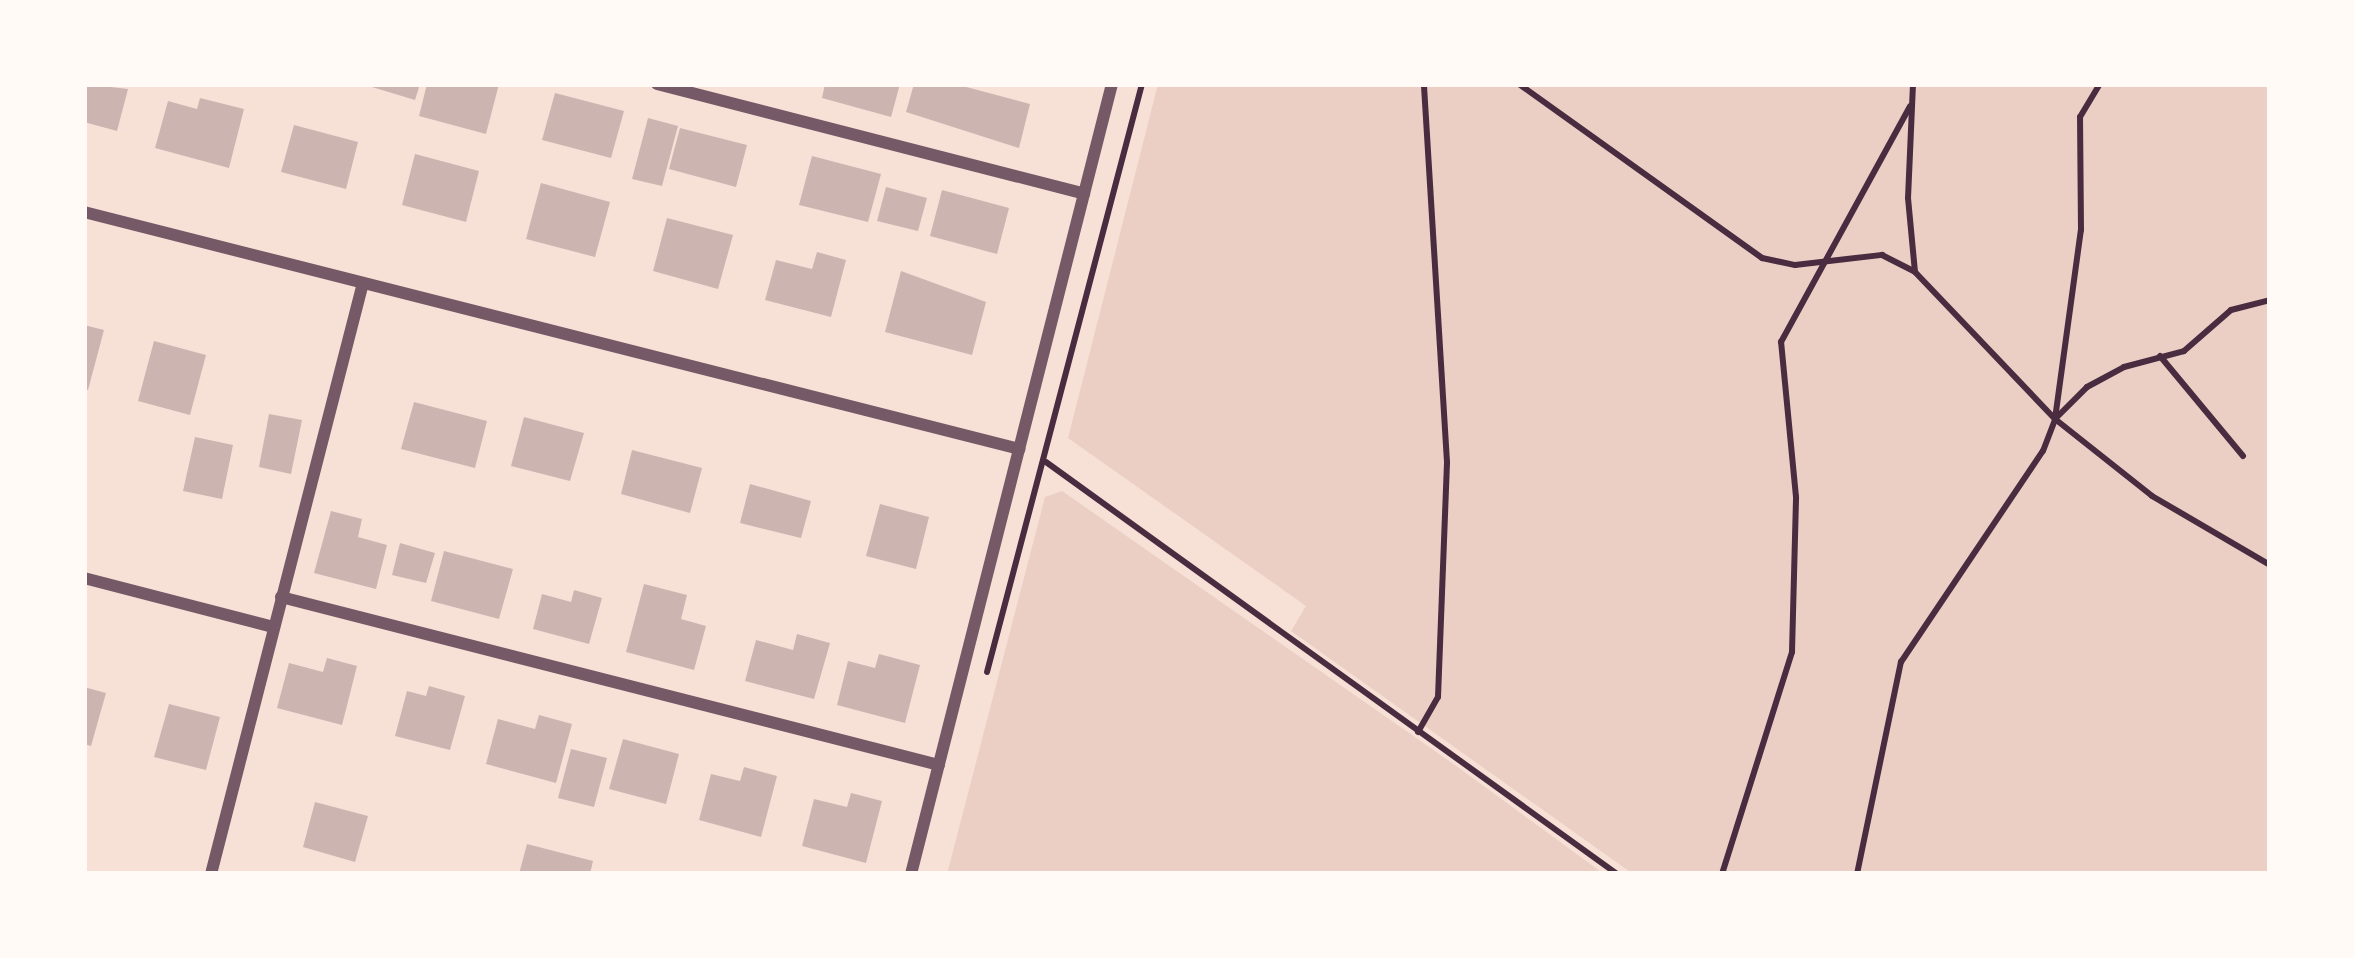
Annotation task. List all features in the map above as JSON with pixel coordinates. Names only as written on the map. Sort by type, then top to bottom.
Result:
[{"type":"street","points":[[657,84],[1084,194]]},
{"type":"street","points":[[911,874],[1112,84]]},
{"type":"street","points":[[84,212],[1019,449]]},
{"type":"street","points":[[211,874],[270,626],[363,283]]},
{"type":"street","points":[[84,578],[270,626]]},
{"type":"street","points":[[281,597],[939,765]]},
{"type":"path","points":[[1045,462],[1142,84]]},
{"type":"path","points":[[1418,732],[1438,697],[1447,462],[1424,84]]},
{"type":"path","points":[[1519,84],[1762,258],[1822,261],[1882,255],[1915,272],[2054,419],[2152,496],[2270,565]]},
{"type":"path","points":[[1913,84],[1915,272]]},
{"type":"path","points":[[1857,874],[1901,662],[2043,451],[2054,419],[2081,230],[2080,116],[2100,84]]},
{"type":"path","points":[[1722,874],[1792,652],[1796,497],[1781,342],[1822,261],[1873,185],[1910,106]]},
{"type":"path","points":[[2054,419],[2087,387],[2160,356],[2184,351],[2231,310],[2270,300]]},
{"type":"path","points":[[2160,356],[2243,456]]},
{"type":"path","points":[[1019,449],[1045,462],[1617,874]]},
{"type":"shaded area","points":[[1158,84],[2270,84],[2270,874],[1633,874],[1291,631],[1306,606],[1068,438]]},
{"type":"shaded area","points":[[1062,491],[1604,874],[947,874],[1045,497]]},
{"type":"building","points":[[84,84],[128,89],[117,131],[84,122]]},
{"type":"building","points":[[362,84],[420,84],[415,100]]},
{"type":"building","points":[[427,84],[499,84],[486,134],[419,116]]},
{"type":"building","points":[[825,84],[900,84],[891,117],[822,98]]},
{"type":"building","points":[[914,84],[955,84],[1030,104],[1019,148],[906,112]]},
{"type":"building","points":[[555,93],[624,111],[611,158],[542,140]]},
{"type":"building","points":[[200,98],[244,109],[229,168],[155,148],[168,101],[197,109]]},
{"type":"building","points":[[648,118],[678,126],[662,186],[632,179]]},
{"type":"building","points":[[294,125],[358,142],[346,189],[281,172]]},
{"type":"building","points":[[680,128],[747,145],[736,187],[669,169]]},
{"type":"building","points":[[415,154],[479,171],[466,222],[402,205]]},
{"type":"building","points":[[812,156],[881,174],[868,222],[799,205]]},
{"type":"building","points":[[541,183],[610,202],[595,257],[526,239]]},
{"type":"building","points":[[886,187],[927,198],[918,231],[877,221]]},
{"type":"building","points":[[942,190],[1009,208],[997,254],[930,236]]},
{"type":"building","points":[[667,218],[733,235],[718,289],[653,271]]},
{"type":"building","points":[[817,252],[846,260],[831,317],[765,300],[776,260],[812,269]]},
{"type":"building","points":[[901,271],[986,302],[972,355],[885,332]]},
{"type":"building","points":[[84,325],[104,330],[88,390],[84,389]]},
{"type":"building","points":[[154,341],[206,355],[190,415],[138,401]]},
{"type":"building","points":[[414,402],[487,421],[475,468],[401,449]]},
{"type":"building","points":[[269,414],[302,420],[291,474],[259,467]]},
{"type":"building","points":[[524,417],[584,433],[570,481],[511,466]]},
{"type":"building","points":[[195,437],[233,445],[222,499],[183,491]]},
{"type":"building","points":[[632,450],[702,468],[690,513],[621,494]]},
{"type":"building","points":[[750,484],[811,501],[801,538],[740,523]]},
{"type":"building","points":[[880,504],[929,517],[916,569],[866,556]]},
{"type":"building","points":[[331,511],[362,519],[358,537],[387,545],[376,589],[314,573]]},
{"type":"building","points":[[400,543],[435,553],[426,583],[392,575]]},
{"type":"building","points":[[444,551],[513,569],[499,619],[431,601]]},
{"type":"building","points":[[644,584],[687,595],[681,619],[706,626],[694,670],[626,652]]},
{"type":"building","points":[[574,590],[602,598],[589,644],[533,629],[542,594],[571,602]]},
{"type":"building","points":[[797,634],[830,643],[814,699],[745,681],[756,640],[793,650]]},
{"type":"building","points":[[879,654],[920,665],[905,723],[837,705],[848,661],[875,668]]},
{"type":"building","points":[[327,658],[357,666],[342,725],[277,708],[289,663],[323,672]]},
{"type":"building","points":[[429,686],[465,696],[450,750],[395,736],[407,691],[426,696]]},
{"type":"building","points":[[84,687],[106,693],[91,746],[84,744]]},
{"type":"building","points":[[169,704],[220,717],[206,770],[154,757]]},
{"type":"building","points":[[539,715],[572,724],[556,783],[486,764],[498,719],[535,729]]},
{"type":"building","points":[[623,739],[679,754],[666,804],[609,789]]},
{"type":"building","points":[[571,749],[607,758],[594,807],[558,798]]},
{"type":"building","points":[[744,767],[777,776],[761,837],[699,820],[711,774],[740,781]]},
{"type":"building","points":[[851,793],[882,801],[866,863],[802,846],[814,799],[847,807]]},
{"type":"building","points":[[315,802],[368,816],[355,862],[303,847]]},
{"type":"building","points":[[527,844],[593,861],[590,874],[519,874]]}]
